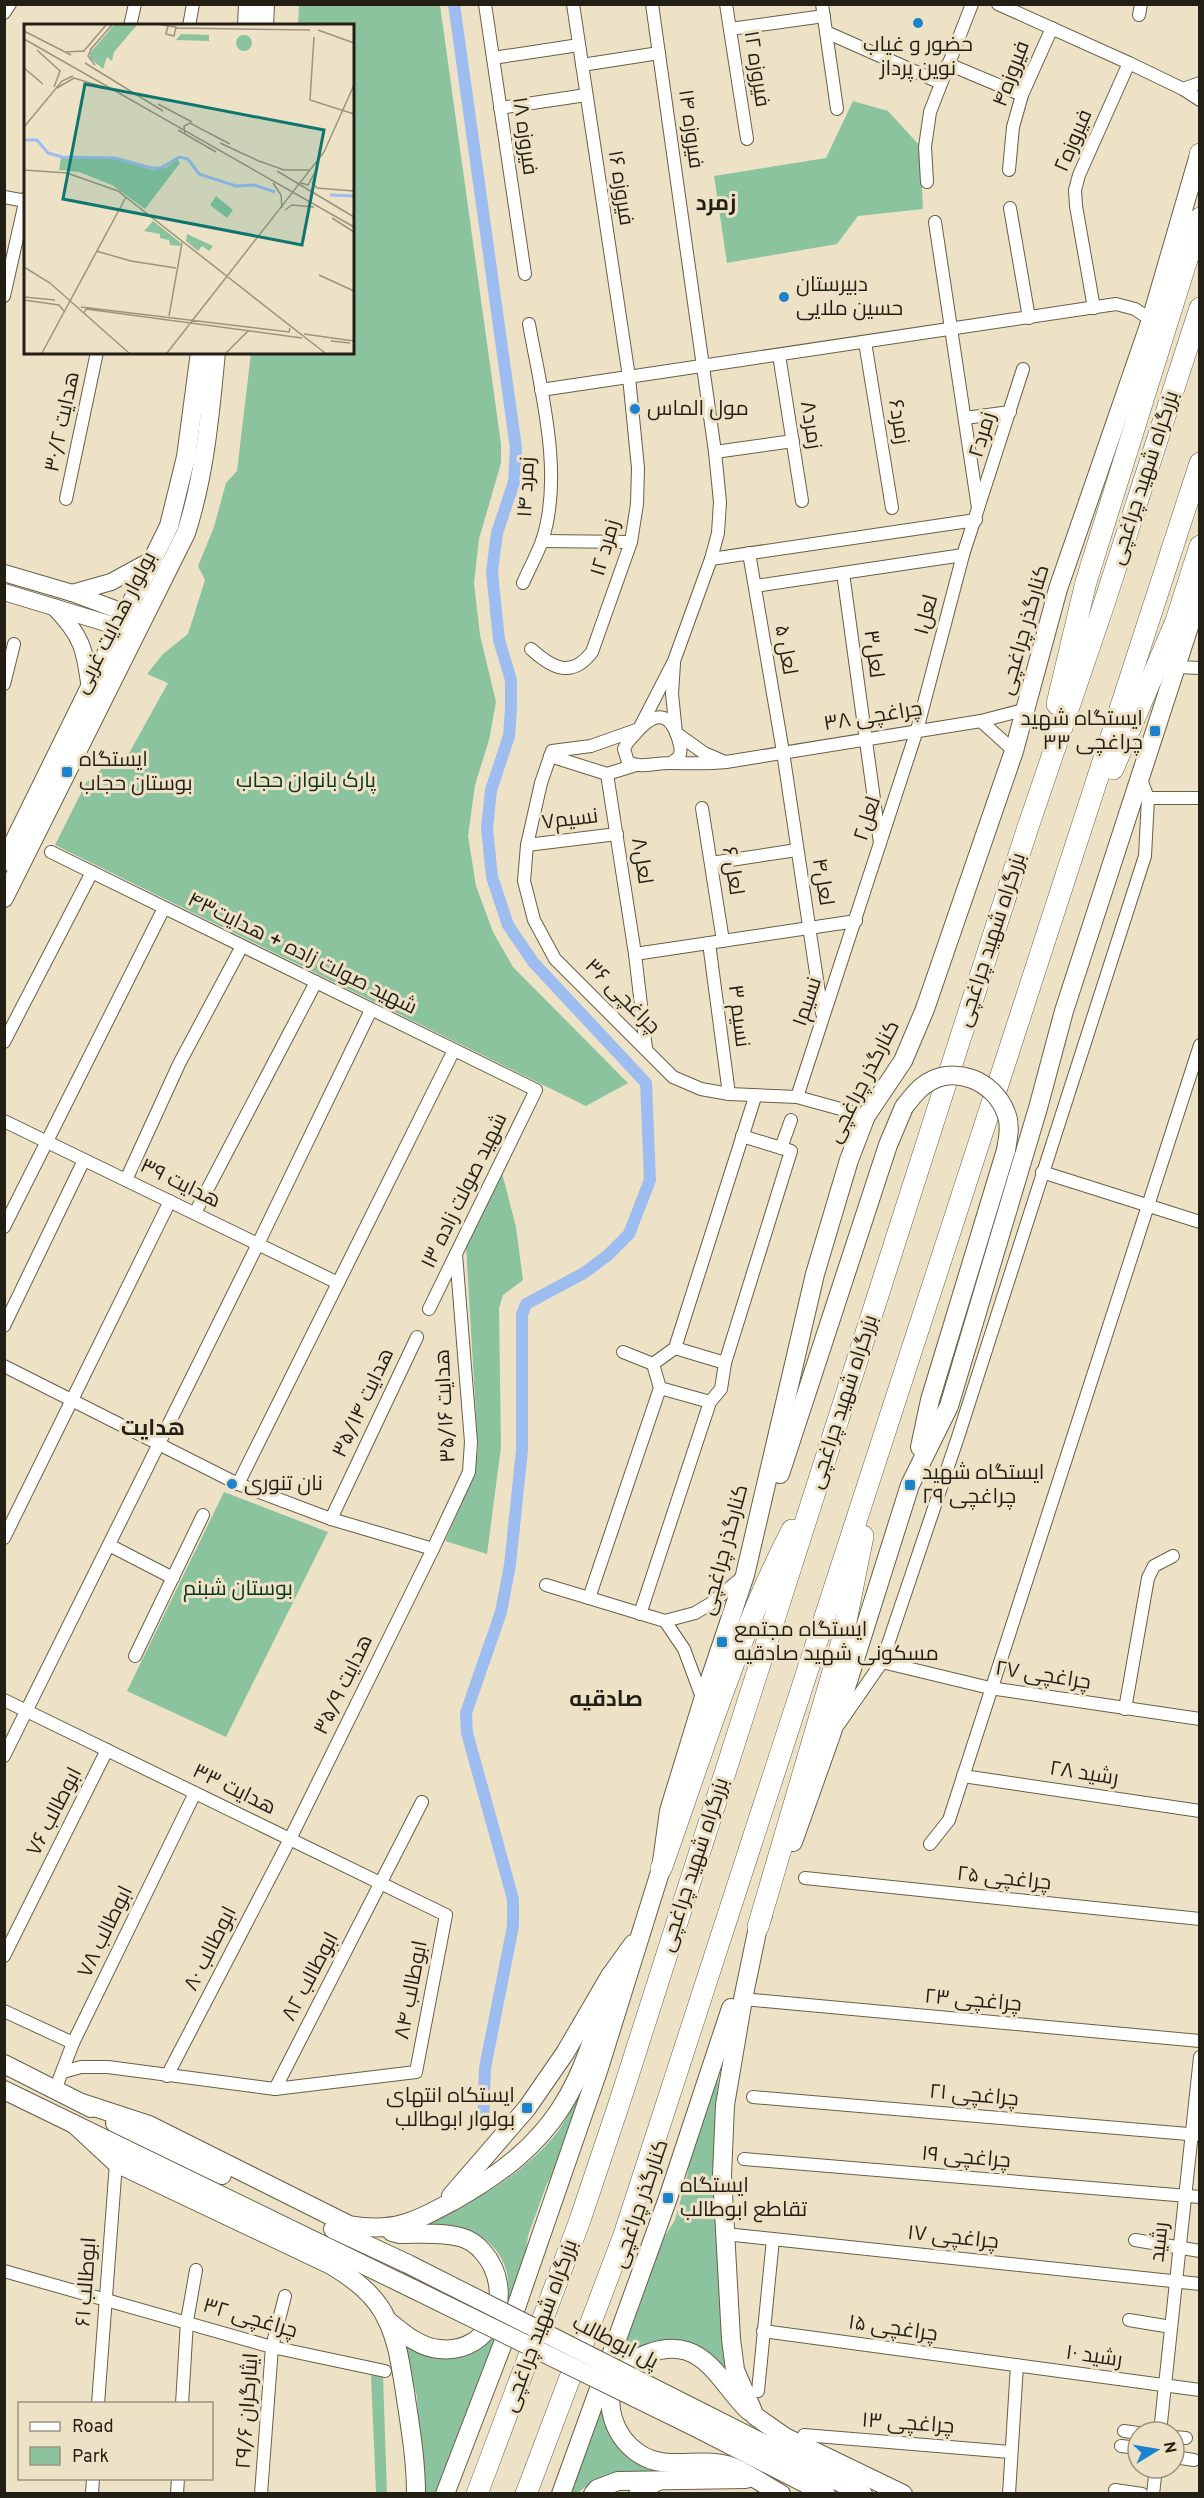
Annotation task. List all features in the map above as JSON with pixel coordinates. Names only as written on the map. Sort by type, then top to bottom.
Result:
[{"type":"highway","points":[[1028,830],[1086,582],[1200,218]]},
{"type":"highway","name":"بزرگراه شهید چراغچی","points":[[477,2493],[579,2220],[619,2104],[1028,830],[1200,308]]},
{"type":"highway","points":[[526,2493],[624,2235],[1200,463]]},
{"type":"highway","points":[[1079,837],[1126,742],[1176,621],[1200,546]]},
{"type":"highway","points":[[758,1927],[842,1641],[861,1550],[871,1475]]},
{"type":"highway","points":[[661,1869],[742,1643],[780,1553],[819,1479]]},
{"type":"main road","points":[[247,24],[248,4]]},
{"type":"main road","points":[[264,24],[265,4]]},
{"type":"main road","points":[[1165,275],[1200,155]]},
{"type":"main road","name":"کنارگذر چراغچی","points":[[445,2493],[510,2325],[598,2071],[643,1930],[661,1869],[669,1811],[745,1575],[815,1274],[849,1160],[866,1116],[903,1061],[925,1009],[1014,752],[1058,589],[1165,275],[1192,240]]},
{"type":"main road","name":"بولوار هدایت غربی","points":[[4,862],[169,526],[178,496],[193,414],[200,354]]},
{"type":"main road","name":"بولوار هدایت غربی","points":[[4,898],[181,544],[196,502],[204,460],[216,354]]},
{"type":"main road","points":[[915,1472],[949,1406],[1038,1108],[1064,1011],[1200,592]]},
{"type":"main road","points":[[745,1575],[888,1145],[904,1107],[924,1084],[951,1075],[972,1077],[986,1085],[1003,1105],[1009,1129],[1006,1150],[930,1400],[915,1472],[831,1735],[781,1874],[758,1927],[725,2105],[722,2175],[730,2339],[735,2370],[755,2416]]},
{"type":"main road","name":"کنارگذر چراغچی","points":[[561,2493],[668,2198],[758,1927]]},
{"type":"main road","points":[[429,2214],[453,2194],[527,2108],[566,2054],[610,1976],[643,1930]]},
{"type":"main road","points":[[383,2229],[405,2224],[429,2214],[506,2168],[532,2145],[554,2119],[584,2067],[596,2033],[610,1976]]},
{"type":"main road","points":[[4,2064],[82,2103],[149,2125],[349,2225],[383,2229],[400,2234],[460,2237],[477,2246],[489,2260],[496,2275],[500,2293],[498,2310],[492,2323],[472,2342],[440,2349],[406,2336],[387,2320]]},
{"type":"main road","name":"پل ابوطالب","points":[[4,2090],[401,2283],[702,2422]]},
{"type":"main road","name":"پل ابوطالب","points":[[82,2103],[125,2129],[408,2264],[702,2422]]},
{"type":"main road","points":[[74,2124],[116,2163],[331,2265],[355,2280],[374,2298],[387,2320],[401,2370],[416,2461],[416,2493]]},
{"type":"main road","points":[[781,2493],[732,2467],[662,2462],[640,2455],[624,2442],[612,2420],[610,2401],[617,2377],[633,2362],[649,2353],[668,2349],[687,2351],[704,2361],[736,2399],[784,2437],[903,2493]]},
{"type":"main road","points":[[702,2422],[826,2493]]},
{"type":"main road","points":[[702,2422],[864,2493]]},
{"type":"main road","points":[[593,2493],[597,2489],[618,2481],[751,2479]]},
{"type":"street","points":[[4,12],[10,4]]},
{"type":"street","points":[[130,24],[135,4]]},
{"type":"street","points":[[189,24],[193,4]]},
{"type":"street","name":"فیروزه ۱۸","points":[[485,4],[525,274]]},
{"type":"street","name":"فیروزه ۱۶","points":[[573,4],[628,377]]},
{"type":"street","name":"فیروزه ۱۴","points":[[652,4],[704,366],[720,502],[718,533],[711,559],[674,661]]},
{"type":"street","name":"فیروزه ۱۲","points":[[726,4],[747,140]]},
{"type":"street","points":[[927,182],[925,147],[930,112],[972,4]]},
{"type":"street","points":[[1003,5],[1183,89],[1200,100]]},
{"type":"street","points":[[730,29],[823,10],[837,109]]},
{"type":"street","name":"فیروزه۴","points":[[1009,170],[1013,127],[1022,95],[1052,28]]},
{"type":"street","points":[[826,32],[941,83]]},
{"type":"street","points":[[493,58],[579,45]]},
{"type":"street","points":[[582,65],[659,53]]},
{"type":"street","name":"فیروزه۲","points":[[1094,308],[1075,190],[1079,175],[1129,63]]},
{"type":"street","points":[[948,64],[1022,95]]},
{"type":"street","points":[[1183,89],[1200,83]]},
{"type":"street","points":[[500,108],[586,95]]},
{"type":"street","points":[[4,197],[24,200]]},
{"type":"street","points":[[4,296],[24,205]]},
{"type":"street","points":[[1010,208],[1029,318]]},
{"type":"street","points":[[711,559],[978,516],[935,222]]},
{"type":"street","points":[[541,390],[1123,304],[1151,320]]},
{"type":"street","name":"زمرد ۱۴","points":[[522,583],[542,541],[549,504],[552,467],[530,324]]},
{"type":"street","name":"زمرد۶","points":[[865,342],[892,507]]},
{"type":"street","name":"هدایت ۳۰/۲","points":[[66,499],[98,354]]},
{"type":"street","name":"زمرد۸","points":[[779,355],[802,501]]},
{"type":"street","name":"زمرد۲","points":[[978,516],[1023,369]]},
{"type":"street","name":"زمرد ۱۲","points":[[531,650],[544,662],[569,669],[582,665],[592,652],[631,542],[637,504],[638,468],[628,377]]},
{"type":"street","points":[[965,418],[1010,412]]},
{"type":"street","points":[[715,452],[793,441]]},
{"type":"street","name":"لعل۱","points":[[917,730],[963,555],[978,516]]},
{"type":"street","points":[[542,541],[631,542]]},
{"type":"street","name":"لعل ۵","points":[[749,553],[783,752]]},
{"type":"street","points":[[755,586],[963,555]]},
{"type":"street","points":[[72,593],[111,582],[155,558]]},
{"type":"street","points":[[4,573],[72,593],[139,629]]},
{"type":"street","name":"لعل۳","points":[[843,573],[880,846]]},
{"type":"street","points":[[4,592],[54,606],[123,620]]},
{"type":"street","points":[[54,606],[81,640],[90,690]]},
{"type":"street","points":[[4,684],[14,644]]},
{"type":"street","points":[[636,765],[626,758],[624,749],[639,729],[674,661]]},
{"type":"street","points":[[551,754],[608,774],[636,765],[671,763],[677,759],[681,753],[676,733],[672,694],[674,661]]},
{"type":"street","points":[[1177,667],[1200,668]]},
{"type":"street","name":"چراغچی ۳۸","points":[[671,763],[696,765],[726,762],[981,720],[1027,709]]},
{"type":"street","points":[[551,754],[591,746],[639,729],[650,719],[660,717],[670,723],[676,733],[704,753],[726,762]]},
{"type":"street","points":[[981,720],[1014,752]]},
{"type":"street","name":"لعل۲","points":[[856,921],[917,730]]},
{"type":"street","name":"لعل۴","points":[[783,752],[823,1017]]},
{"type":"street","name":"چراغچی ۳۶","points":[[551,754],[541,783],[527,845],[524,881],[534,920],[555,959],[673,1077],[701,1089],[755,1097],[796,1096],[866,1116]]},
{"type":"street","name":"لعل۸","points":[[608,774],[635,954],[646,1048]]},
{"type":"street","points":[[831,1735],[882,1662],[958,1437],[1145,856],[1148,798],[1140,777]]},
{"type":"street","points":[[1148,798],[1200,798]]},
{"type":"street","name":"لعل ۶","points":[[702,808],[723,941]]},
{"type":"street","name":"نسیم۷","points":[[527,845],[617,834]]},
{"type":"street","points":[[711,863],[797,850]]},
{"type":"street","name":"شهید صولت زاده + هدایت۴۳","points":[[51,852],[536,1090]]},
{"type":"street","points":[[4,1042],[92,872]]},
{"type":"street","points":[[4,1227],[164,908]]},
{"type":"street","points":[[635,954],[856,921]]},
{"type":"street","name":"نسیم۱","points":[[796,1096],[856,921]]},
{"type":"street","name":"نسیم ۳","points":[[709,943],[729,1094]]},
{"type":"street","points":[[126,1180],[179,1064],[242,946]]},
{"type":"street","points":[[195,1213],[316,982]]},
{"type":"street","points":[[4,1756],[258,1244],[371,1010]]},
{"type":"street","points":[[930,1844],[949,1820],[1146,1205],[1200,1045]]},
{"type":"street","points":[[238,1484],[454,1050]]},
{"type":"street","name":"شهید صولت زاده ۱۳","points":[[429,1310],[536,1090]]},
{"type":"street","points":[[653,1364],[675,1348],[755,1097]]},
{"type":"street","points":[[781,1148],[791,1120]]},
{"type":"street","name":"هدایت ۳۹","points":[[4,1121],[338,1282]]},
{"type":"street","points":[[640,1614],[710,1402],[721,1389],[725,1363],[791,1151],[742,1136]]},
{"type":"street","points":[[4,1326],[84,1160]]},
{"type":"street","points":[[1042,1172],[1200,1222]]},
{"type":"street","points":[[4,1538],[170,1201]]},
{"type":"street","name":"هدایت ۳۵/۱۶","points":[[433,1549],[469,1472],[471,1442],[456,1254]]},
{"type":"street","name":"هدایت ۳۵/۱۴","points":[[331,1519],[417,1337]]},
{"type":"street","points":[[675,1348],[725,1363]]},
{"type":"street","points":[[623,1352],[653,1364]]},
{"type":"street","points":[[589,1598],[660,1388],[653,1364]]},
{"type":"street","points":[[4,1366],[238,1484],[331,1519],[433,1549]]},
{"type":"street","points":[[660,1388],[710,1402]]},
{"type":"street","points":[[135,1656],[203,1515]]},
{"type":"street","points":[[109,1545],[173,1578]]},
{"type":"street","name":"هدایت ۳۵/۹","points":[[290,1839],[433,1549]]},
{"type":"street","points":[[1125,1709],[1148,1578],[1154,1566],[1173,1556]]},
{"type":"street","points":[[546,1585],[665,1622],[695,1613],[710,1604],[745,1575]]},
{"type":"street","points":[[665,1622],[684,1648],[703,1700]]},
{"type":"street","name":"چراغچی ۲۷","points":[[882,1662],[990,1688],[1200,1719]]},
{"type":"street","name":"هدایت ۳۳","points":[[4,1700],[446,1915]]},
{"type":"street","name":"ابوطالب ۷۶","points":[[4,1956],[107,1750]]},
{"type":"street","name":"رشید ۲۸","points":[[963,1776],[1200,1811]]},
{"type":"street","name":"ابوطالب ۷۸","points":[[55,2090],[73,2043],[195,1793]]},
{"type":"street","name":"ابوطالب ۸۲","points":[[275,2089],[422,1802]]},
{"type":"street","name":"ابوطالب ۸۰","points":[[167,2076],[290,1839]]},
{"type":"street","name":"چراغچی ۲۵","points":[[805,1878],[1200,1919]]},
{"type":"street","name":"ابوطالب ۸۴","points":[[275,2089],[416,2072],[446,1915]]},
{"type":"street","name":"چراغچی ۲۳","points":[[743,1999],[1200,2042]]},
{"type":"street","points":[[4,2011],[73,2043]]},
{"type":"street","name":"رشید","points":[[1161,2420],[1185,2196],[1195,2134],[1200,2057]]},
{"type":"street","points":[[63,2072],[81,2067],[108,2067],[275,2089]]},
{"type":"street","name":"چراغچی ۲۱","points":[[753,2097],[1195,2134]]},
{"type":"street","name":"چراغچی ۱۹","points":[[744,2159],[1200,2197]]},
{"type":"street","name":"ابوطالب ۶۱","points":[[98,2402],[116,2163]]},
{"type":"street","name":"چراغچی ۱۷","points":[[725,2234],[1200,2284]]},
{"type":"street","points":[[758,2391],[773,2238]]},
{"type":"street","points":[[1135,2240],[1200,2251]]},
{"type":"street","points":[[182,2402],[187,2321],[196,2270]]},
{"type":"street","name":"چراغچی ۳۲","points":[[4,2271],[187,2321],[272,2347],[385,2371]]},
{"type":"street","name":"ایثارگران ۲۹/۶","points":[[261,2493],[272,2347],[285,2296]]},
{"type":"street","points":[[1129,2320],[1171,2326]]},
{"type":"street","name":"چراغچی ۱۵","points":[[763,2331],[1017,2365]]},
{"type":"street","points":[[1008,2493],[1017,2365]]},
{"type":"street","name":"رشید ۱۰","points":[[1017,2365],[1200,2391]]},
{"type":"street","name":"چراغچی ۱۳","points":[[804,2435],[1010,2451]]},
{"type":"street","points":[[1121,2446],[1126,2447]]},
{"type":"street","points":[[1186,2459],[1194,2460]]},
{"type":"street","points":[[637,2493],[660,2481]]},
{"type":"street","points":[[1114,2490],[1142,2493]]},
{"type":"green space","name":"پارک بانوان حجاب","points":[[299,5],[440,5],[501,444],[501,463],[479,539],[474,583],[480,635],[496,702],[489,740],[475,785],[468,836],[476,886],[493,932],[513,967],[628,1083],[586,1106],[55,845],[86,783],[108,763],[128,755],[168,683],[147,674],[163,654],[188,634],[205,580],[198,566],[214,527],[226,483],[237,471],[251,354],[354,354],[354,24],[298,24]]},
{"type":"green space","points":[[853,101],[888,111],[920,146],[923,209],[858,216],[837,244],[727,263],[714,176],[826,158]]},
{"type":"green space","points":[[502,1173],[516,1227],[523,1280],[503,1295],[499,1308],[501,1447],[487,1554],[445,1541],[473,1478],[478,1449],[466,1246]]},
{"type":"green space","name":"بوستان شبنم","points":[[224,1492],[328,1532],[226,1737],[127,1691]]},
{"type":"green space","points":[[719,2066],[716,2116],[738,2388],[664,2341],[605,2398],[604,2414],[609,2432],[620,2448],[644,2464],[662,2471],[607,2477],[596,2481],[578,2493],[570,2494],[655,2252],[675,2220],[691,2153]]},
{"type":"green space","points":[[588,2077],[563,2155],[546,2186],[528,2236],[524,2264],[437,2493],[421,2493],[417,2397],[402,2338],[426,2352],[499,2323],[507,2299],[508,2282],[501,2258],[494,2248],[475,2233],[445,2227],[416,2231],[493,2188],[529,2162],[559,2130]]},
{"type":"green space","points":[[371,2375],[383,2377],[387,2493],[376,2493]]},
{"type":"waterway","points":[[454,4],[516,448],[514,482],[497,533],[492,572],[499,640],[511,680],[509,736],[491,790],[487,828],[492,877],[508,925],[533,962],[646,1083],[650,1180],[629,1234],[608,1255],[584,1273],[526,1304],[522,1315],[522,1450],[510,1565],[501,1612],[466,1713],[467,1733],[513,1899],[513,1926],[485,2068],[483,2123]]},
{"type":"place","name":"حضور و غیاب نوین پرداز","points":[[918,23]]},
{"type":"place","name":"دبیرستان حسین ملایی","points":[[784,297]]},
{"type":"place","name":"مول الماس","points":[[635,409]]},
{"type":"place","name":"ایستگاه شهید چراغچی ۳۳","points":[[1155,731]]},
{"type":"place","name":"ایستگاه بوستان حجاب","points":[[67,772]]},
{"type":"place","name":"نان تنوری","points":[[232,1484]]},
{"type":"place","name":"ایستگاه شهید چراغچی ۲۹","points":[[910,1485]]},
{"type":"place","name":"ایستگاه مجتمع مسکونی شهید صادقیه","points":[[722,1642]]},
{"type":"place","name":"ایستکاه انتهای بولوار ابوطالب","points":[[527,2108]]},
{"type":"place","name":"ایستگاه تقاطع ابوطالب","points":[[668,2198]]},
{"type":"district","name":"زمرد","points":[[716,204]]},
{"type":"district","name":"هدایت","points":[[153,1429]]},
{"type":"district","name":"صادقیه","points":[[606,1700]]}]
